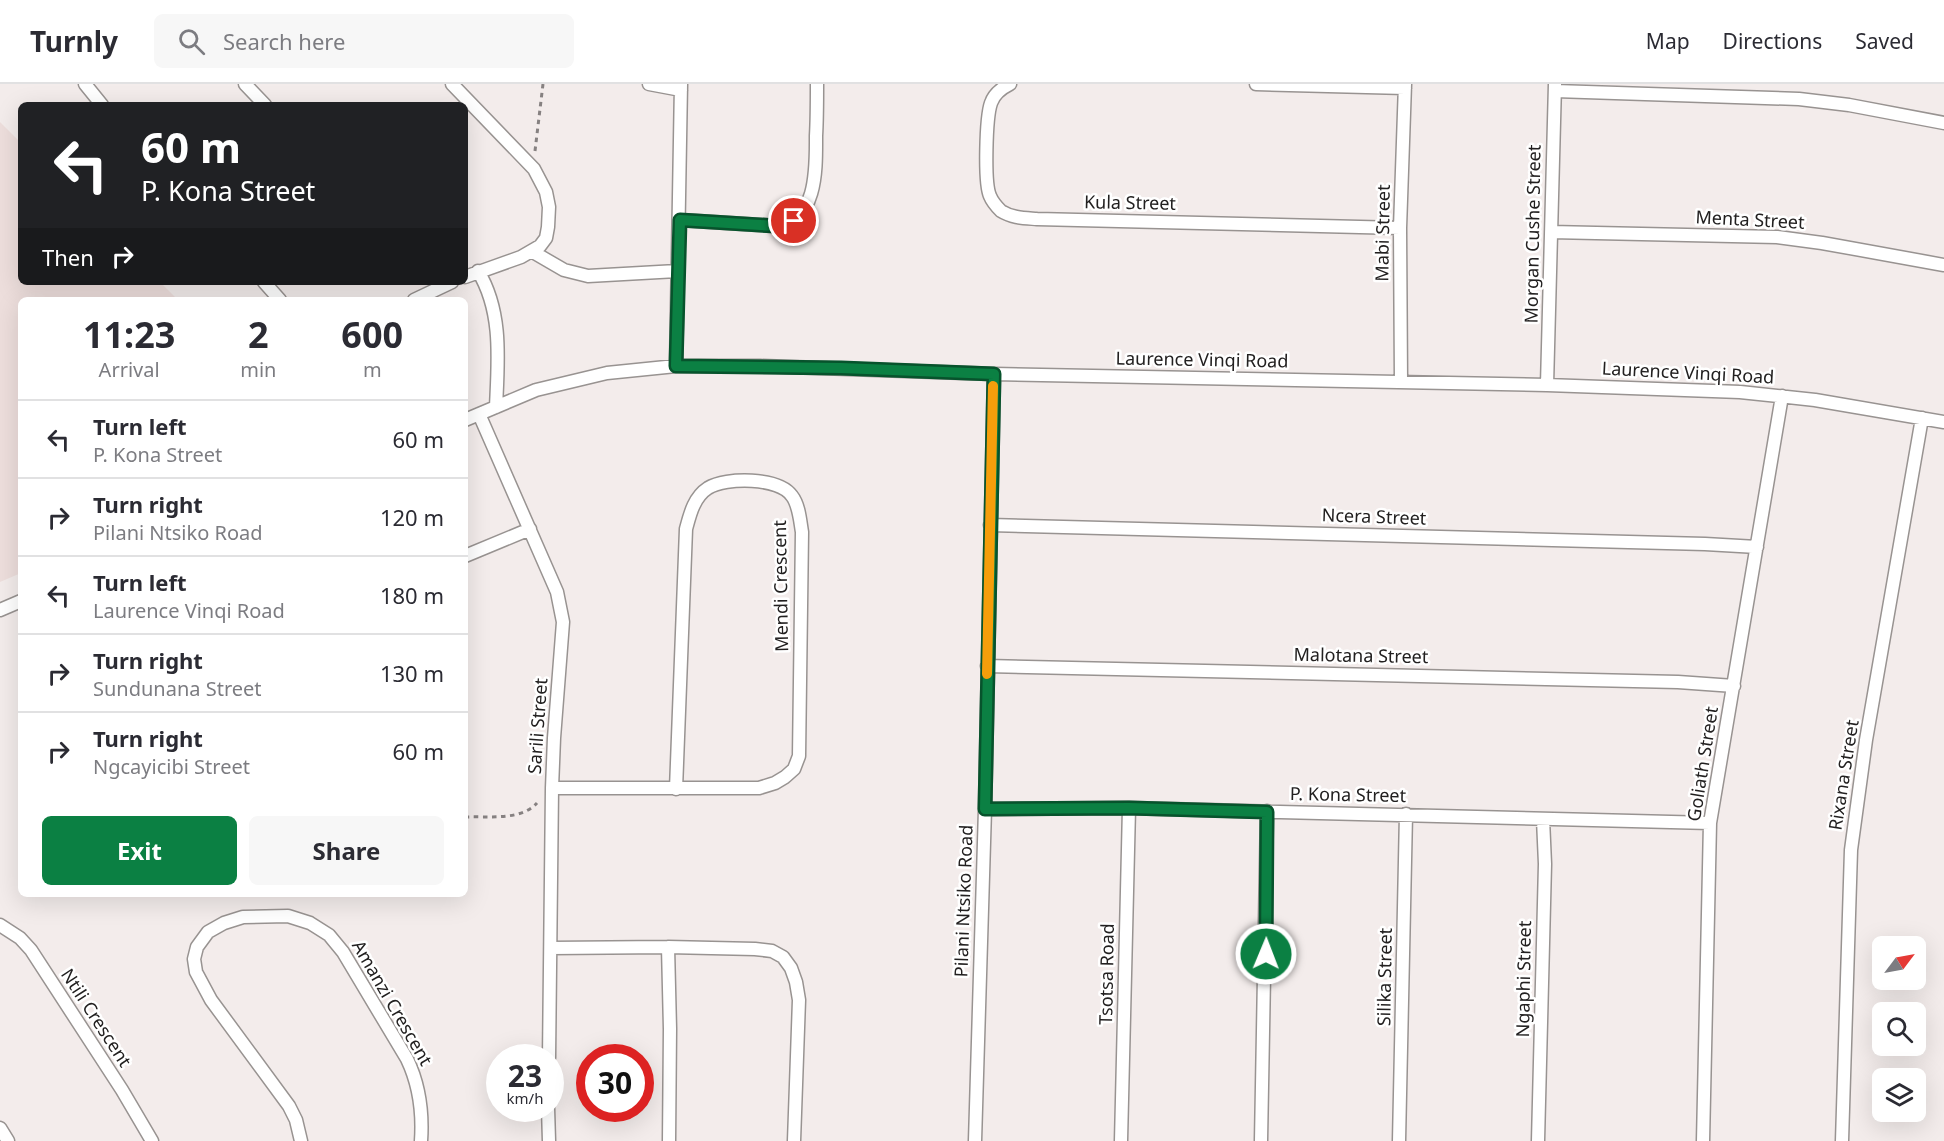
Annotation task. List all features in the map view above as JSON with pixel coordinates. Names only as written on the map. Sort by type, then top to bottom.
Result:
[{"type":"street","points":[[85,84],[100,102]]},
{"type":"street","points":[[245,84],[262,102]]},
{"type":"street","points":[[452,84],[534,169],[546,192],[549,207],[546,238],[533,252],[468,276]]},
{"type":"street","points":[[650,84],[681,87],[676,366]]},
{"type":"street","points":[[680,220],[776,226],[794,221],[802,213],[808,201],[816,175],[817,84]]},
{"type":"street","name":"Kula Street","points":[[1010,84],[1000,90],[990,105],[987,170],[990,196],[1000,210],[1011,216],[1037,219],[1400,228]]},
{"type":"street","points":[[1256,84],[1405,86]]},
{"type":"street","name":"Mabi Street","points":[[1401,382],[1400,228],[1405,86]]},
{"type":"street","points":[[1555,87],[1799,99],[1849,105],[1944,123]]},
{"type":"street","name":"Morgan Cushe Street","points":[[1547,385],[1555,87]]},
{"type":"street","name":"Menta Street","points":[[1551,232],[1777,237],[1944,264]]},
{"type":"street","points":[[533,252],[564,270],[588,276],[677,272]]},
{"type":"street","points":[[478,271],[489,293],[497,332],[496,407]]},
{"type":"street","points":[[267,285],[277,297]]},
{"type":"street","points":[[418,297],[434,285]]},
{"type":"street","name":"Laurence Vinqi Road","points":[[468,419],[536,390],[567,382],[607,373],[676,366],[818,367],[994,374],[1547,385],[1740,392],[1782,396],[1944,422]]},
{"type":"street","name":"Pilani Ntsiko Road","points":[[975,1141],[994,374]]},
{"type":"street","name":"Goliath Street","points":[[1703,1141],[1710,823],[1782,396]]},
{"type":"street","name":"Sarili Street","points":[[479,414],[557,592],[563,622],[552,788],[549,1044]]},
{"type":"street","name":"Rixana Street","points":[[1842,1141],[1852,840],[1866,740],[1922,418]]},
{"type":"street","name":"Mendi Crescent","points":[[552,788],[676,789],[759,788],[775,783],[794,769],[799,756],[802,532],[798,507],[793,496],[783,487],[772,483],[734,481],[719,483],[706,489],[691,510],[686,528],[676,789]]},
{"type":"street","name":"Ncera Street","points":[[990,525],[1681,543],[1757,547]]},
{"type":"street","points":[[468,555],[530,529]]},
{"type":"street","points":[[0,610],[18,602]]},
{"type":"street","name":"Malotana Street","points":[[987,666],[1667,682],[1734,686]]},
{"type":"street","name":"P. Kona Street","points":[[985,809],[1129,808],[1710,823]]},
{"type":"street","name":"Tsotsa Road","points":[[1121,1141],[1129,808]]},
{"type":"street","points":[[1261,1141],[1267,812]]},
{"type":"street","name":"Silika Street","points":[[1399,1141],[1406,814]]},
{"type":"street","name":"Ngaphi Street","points":[[1538,1141],[1545,864],[1543,819]]},
{"type":"street","name":"Amanzi Crescent","points":[[301,1141],[296,1120],[289,1106],[211,1000],[196,972],[194,959],[197,947],[208,932],[224,923],[243,917],[288,916],[310,923],[329,935],[343,952],[415,1075],[423,1117],[422,1141]]},
{"type":"street","name":"Ntili Crescent","points":[[0,925],[20,938],[31,950],[122,1090],[152,1141]]},
{"type":"street","points":[[668,947],[669,1141]]},
{"type":"street","points":[[551,948],[755,949],[772,951],[783,957],[791,968],[799,1000],[794,1141]]},
{"type":"street","points":[[549,1122],[549,1141]]},
{"type":"street","points":[[0,1128],[8,1141]]},
{"type":"path","points":[[534,169],[543,84]]},
{"type":"path","points":[[468,817],[516,815],[531,810],[552,788]]},
{"type":"shaded area","points":[[0,122],[18,140],[18,285],[163,285],[175,297],[18,297],[18,574],[0,582]]},
{"type":"slow traffic","points":[[987,674],[993,386]]},
{"type":"route","points":[[794,221],[776,226],[680,220],[676,366],[841,368],[994,374],[985,809],[1129,808],[1267,812],[1266,954]]}]
